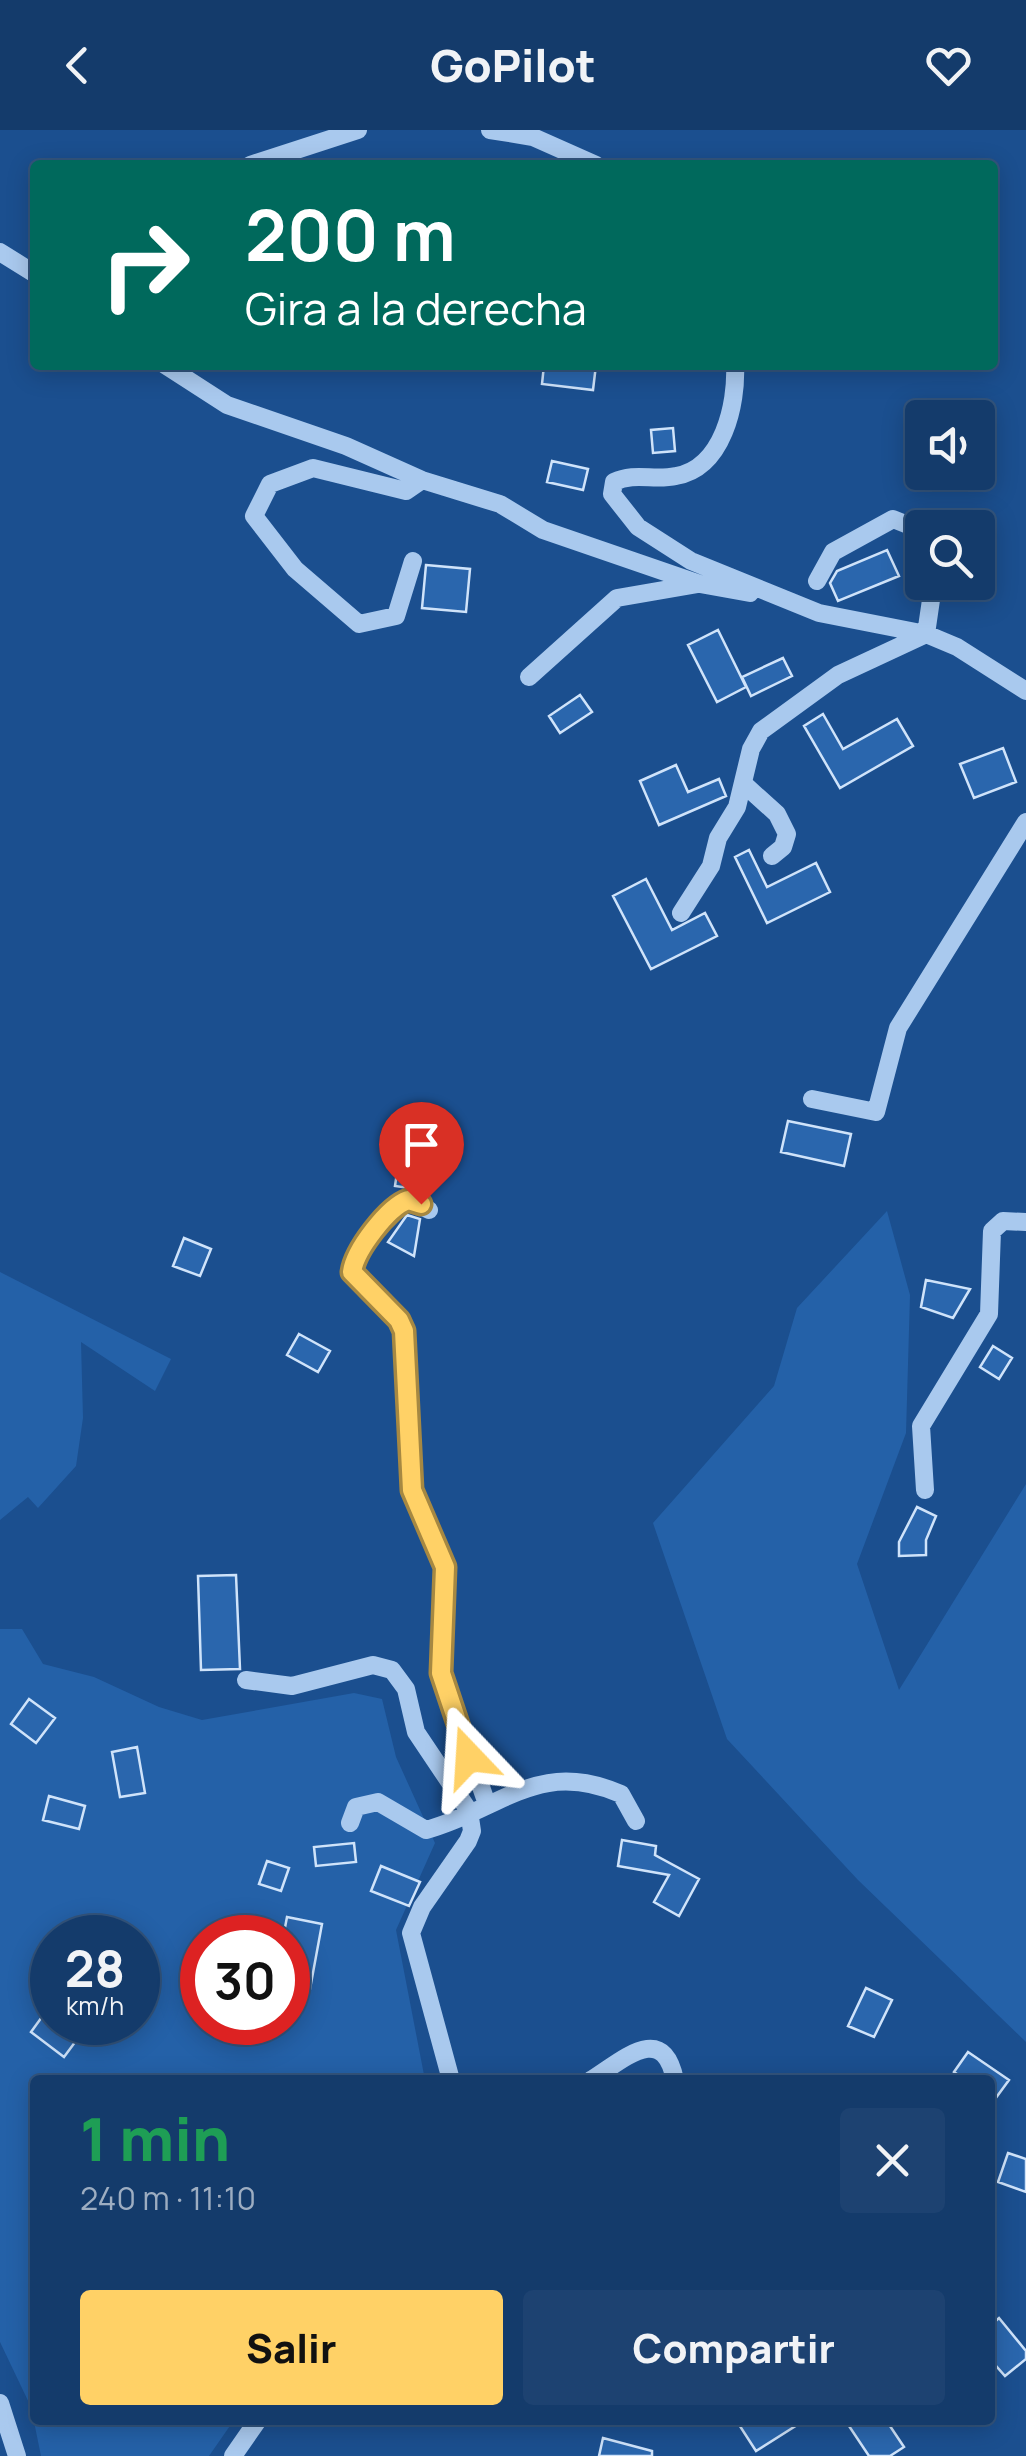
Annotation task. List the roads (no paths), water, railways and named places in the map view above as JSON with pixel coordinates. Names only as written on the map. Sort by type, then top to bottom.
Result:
[{"type":"street","points":[[265,160],[358,130]]},
{"type":"street","points":[[490,130],[533,137],[585,160]]},
{"type":"street","points":[[0,252],[30,271]]},
{"type":"street","points":[[173,370],[227,405],[346,446],[422,480],[500,504],[543,530],[700,584],[785,599]]},
{"type":"street","points":[[734,370],[736,388],[722,439],[691,471],[676,477],[627,476],[614,482],[612,494],[638,528],[691,561],[819,613],[926,634],[957,647],[1026,691]]},
{"type":"street","points":[[413,561],[396,616],[358,624],[294,569],[254,516],[270,484],[313,468],[406,491],[422,480]]},
{"type":"street","points":[[818,581],[833,552],[894,518],[905,523]]},
{"type":"street","points":[[529,677],[618,598],[700,584]]},
{"type":"street","points":[[926,634],[931,600]]},
{"type":"street","points":[[682,912],[711,866],[718,838],[746,786],[751,749],[778,714],[838,675],[926,634]]},
{"type":"street","points":[[746,786],[777,814],[788,834],[783,847],[772,856]]},
{"type":"street","points":[[812,1099],[876,1112],[898,1028],[1026,822]]},
{"type":"street","points":[[429,1210],[408,1200],[395,1206],[356,1259],[352,1272],[399,1320],[404,1331],[412,1490],[445,1567],[441,1673],[478,1808],[468,1841],[416,1919],[411,1933],[450,2075]]},
{"type":"street","points":[[925,1490],[921,1426],[989,1314],[992,1231],[1003,1222],[1026,1222]]},
{"type":"street","points":[[246,1680],[292,1686],[374,1665],[392,1670],[406,1689],[416,1732],[478,1808]]},
{"type":"street","points":[[350,1823],[356,1807],[367,1801],[390,1807],[426,1830],[553,1780],[577,1780],[621,1794],[636,1821]]},
{"type":"street","points":[[599,2075],[646,2048],[658,2048],[670,2058],[674,2075]]},
{"type":"street","points":[[0,2403],[17,2456]]},
{"type":"street","points":[[233,2456],[255,2425]]}]
